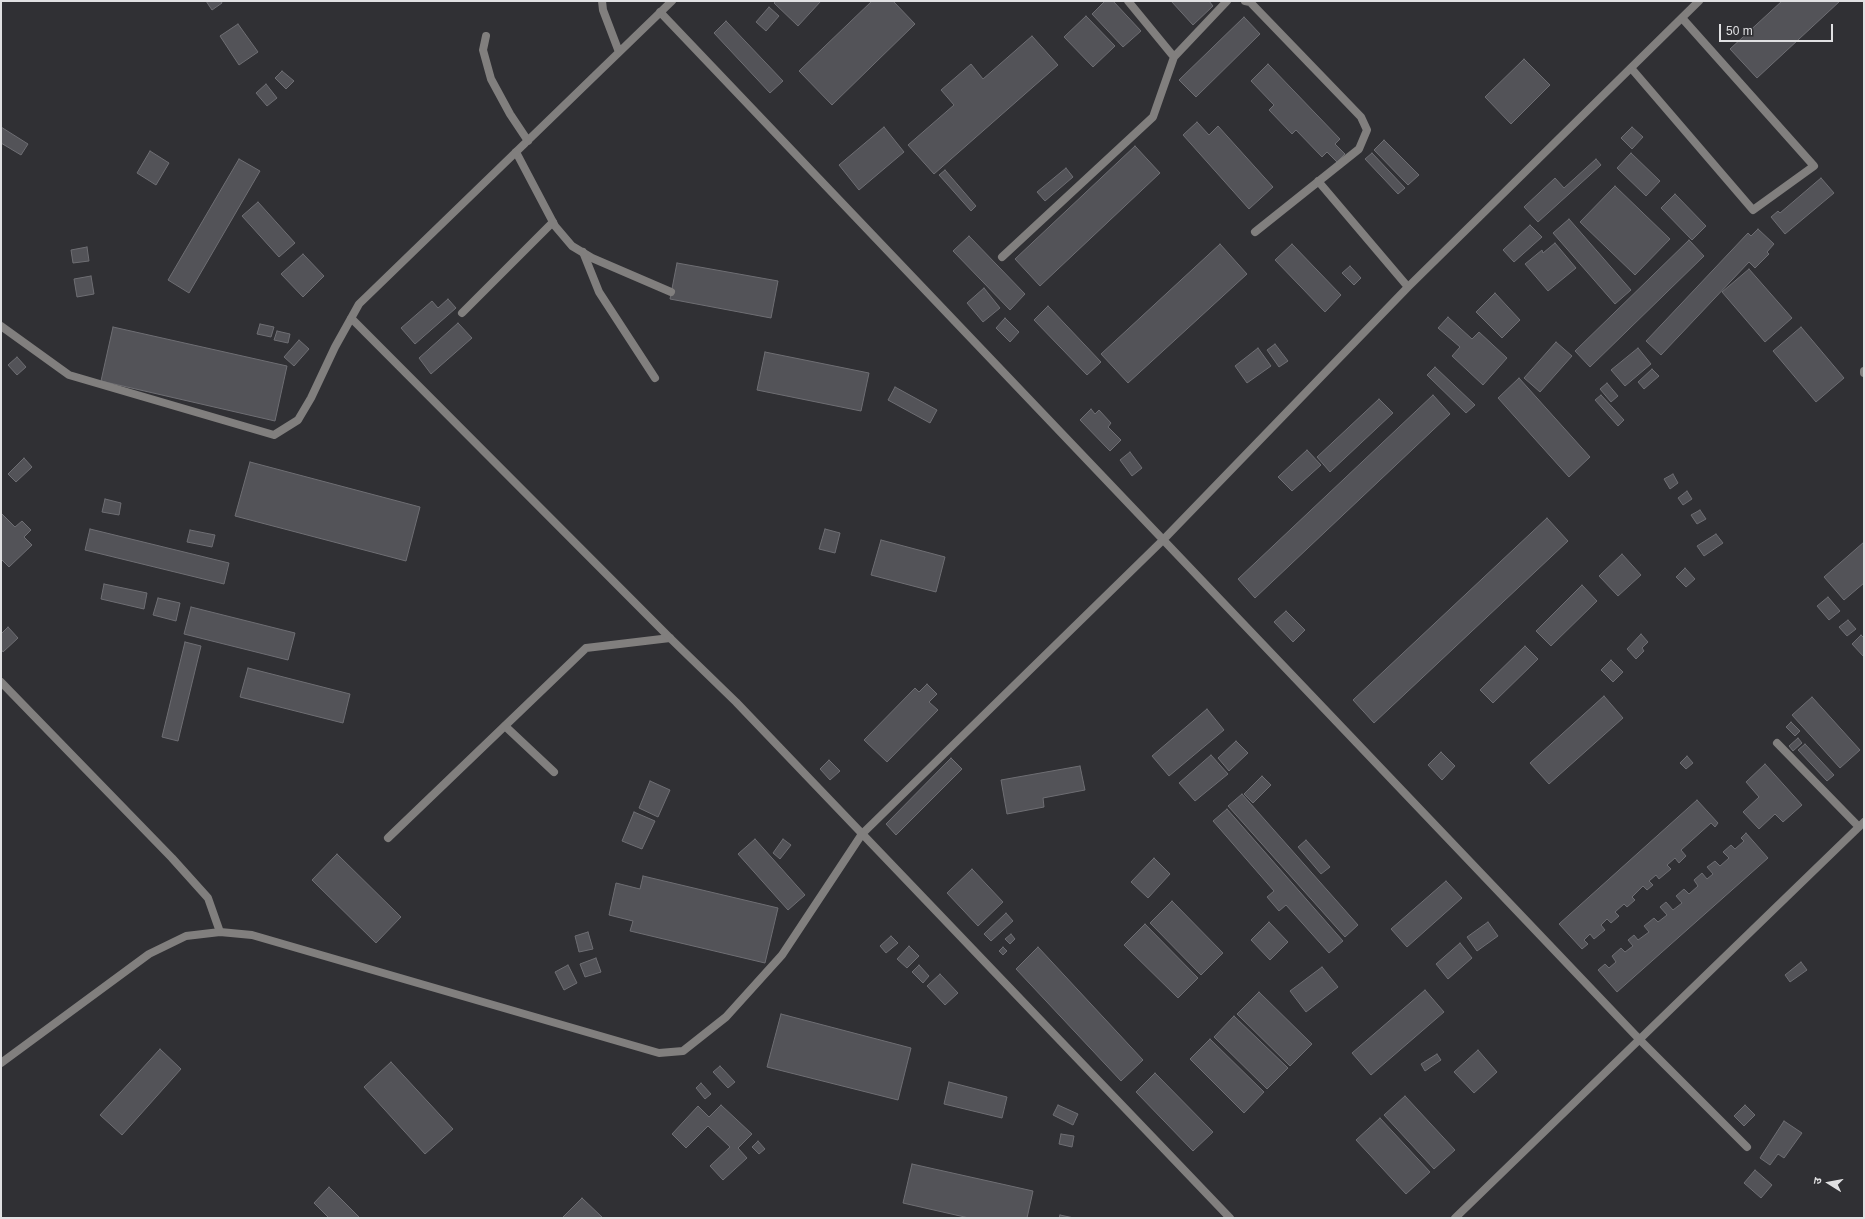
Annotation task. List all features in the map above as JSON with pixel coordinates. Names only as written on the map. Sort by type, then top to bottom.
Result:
[{"type":"street","points":[[602,1],[603,10],[619,52]]},
{"type":"street","points":[[1,326],[69,375],[274,435],[298,420],[311,398],[359,304],[672,1]]},
{"type":"street","points":[[1128,1],[1174,57]]},
{"type":"street","points":[[1002,257],[1153,117],[1174,57],[1227,1]]},
{"type":"street","points":[[1245,1],[1250,2],[1361,117],[1368,130],[1359,149],[1255,232]]},
{"type":"street","points":[[1,1063],[148,954],[186,936],[220,932],[252,935],[659,1053],[683,1051],[726,1017],[782,955],[862,834],[1164,539],[1408,287],[1682,18],[1696,2]]},
{"type":"street","points":[[660,12],[1640,1040],[1747,1147]]},
{"type":"street","points":[[1631,68],[1753,210],[1814,166],[1682,18]]},
{"type":"street","points":[[486,36],[483,50],[491,78],[510,114],[528,140]]},
{"type":"street","points":[[516,152],[553,222],[572,246],[592,258],[672,292]]},
{"type":"street","points":[[1318,181],[1408,287]]},
{"type":"street","points":[[462,313],[553,222]]},
{"type":"street","points":[[583,252],[599,292],[655,378]]},
{"type":"street","points":[[351,318],[670,638],[736,702],[1230,1218]]},
{"type":"street","points":[[388,838],[586,648],[670,638]]},
{"type":"street","points":[[1,682],[172,858],[208,898],[220,932]]},
{"type":"street","points":[[505,726],[554,772]]},
{"type":"street","points":[[1455,1218],[1862,824],[1777,743]]},
{"type":"building","points":[[206,1],[221,1],[222,3],[212,10]]},
{"type":"building","points":[[776,1],[821,1],[798,26],[774,3]]},
{"type":"building","points":[[872,1],[893,1],[915,24],[832,105],[799,71]]},
{"type":"building","points":[[1105,1],[1113,1],[1141,31],[1123,47],[1092,14]]},
{"type":"building","points":[[1171,1],[1209,1],[1213,6],[1193,25]]},
{"type":"building","points":[[1782,1],[1840,1],[1757,78],[1730,49]]},
{"type":"building","points":[[769,7],[779,16],[766,31],[756,22]]},
{"type":"building","points":[[1086,16],[1115,46],[1093,67],[1064,37]]},
{"type":"building","points":[[1244,17],[1260,34],[1196,97],[1179,80]]},
{"type":"building","points":[[726,21],[783,81],[770,93],[714,33]]},
{"type":"building","points":[[238,24],[258,52],[239,65],[220,36]]},
{"type":"building","points":[[1032,36],[1058,65],[934,174],[908,145],[954,105],[941,90],[971,64],[983,79]]},
{"type":"building","points":[[1524,59],[1550,85],[1511,124],[1485,97]]},
{"type":"building","points":[[1268,64],[1340,139],[1335,144],[1345,154],[1337,162],[1327,152],[1322,157],[1296,130],[1292,134],[1269,110],[1274,105],[1251,81]]},
{"type":"building","points":[[282,71],[294,81],[286,89],[275,78]]},
{"type":"building","points":[[266,84],[277,98],[267,106],[256,93]]},
{"type":"building","points":[[1197,122],[1209,135],[1218,126],[1273,187],[1249,209],[1183,135]]},
{"type":"building","points":[[1,127],[28,144],[21,155],[1,143]]},
{"type":"building","points":[[884,127],[904,152],[859,190],[839,165]]},
{"type":"building","points":[[1632,127],[1643,137],[1632,149],[1621,138]]},
{"type":"building","points":[[1384,140],[1419,175],[1408,185],[1374,150]]},
{"type":"building","points":[[1135,146],[1160,173],[1040,286],[1015,259]]},
{"type":"building","points":[[150,151],[169,163],[156,185],[137,173]]},
{"type":"building","points":[[1372,153],[1405,188],[1398,194],[1365,159]]},
{"type":"building","points":[[1631,153],[1660,181],[1646,196],[1617,168]]},
{"type":"building","points":[[239,159],[260,171],[189,293],[168,280]]},
{"type":"building","points":[[1596,159],[1601,165],[1538,222],[1524,207],[1555,178],[1564,188]]},
{"type":"building","points":[[1066,168],[1073,177],[1045,201],[1037,192]]},
{"type":"building","points":[[945,170],[976,206],[971,211],[939,175]]},
{"type":"building","points":[[1821,178],[1834,193],[1785,234],[1771,217],[1778,211],[1780,213]]},
{"type":"building","points":[[1615,186],[1670,239],[1635,275],[1580,222]]},
{"type":"building","points":[[1675,194],[1706,226],[1692,240],[1661,208]]},
{"type":"building","points":[[258,202],[295,243],[279,257],[242,216]]},
{"type":"building","points":[[1569,219],[1631,290],[1615,304],[1553,233]]},
{"type":"building","points":[[1530,225],[1542,237],[1514,262],[1503,250]]},
{"type":"building","points":[[1758,229],[1774,244],[1767,252],[1769,254],[1755,268],[1749,262],[1661,355],[1646,341],[1748,233],[1751,236]]},
{"type":"building","points":[[969,236],[1025,294],[1010,310],[953,251]]},
{"type":"building","points":[[1689,240],[1704,256],[1590,367],[1575,351]]},
{"type":"building","points":[[1555,243],[1576,268],[1548,291],[1525,264],[1542,250],[1543,253]]},
{"type":"building","points":[[1220,244],[1247,274],[1128,383],[1101,354]]},
{"type":"building","points":[[1292,244],[1341,295],[1325,312],[1275,260]]},
{"type":"building","points":[[87,247],[89,261],[73,263],[71,250]]},
{"type":"building","points":[[303,254],[324,276],[303,297],[281,274]]},
{"type":"building","points":[[677,263],[778,281],[771,318],[670,299]]},
{"type":"building","points":[[1350,266],[1361,278],[1354,285],[1342,273]]},
{"type":"building","points":[[1749,269],[1792,318],[1765,342],[1722,292]]},
{"type":"building","points":[[91,276],[94,294],[77,297],[74,279]]},
{"type":"building","points":[[984,288],[1000,308],[983,322],[967,303]]},
{"type":"building","points":[[1495,293],[1520,320],[1502,338],[1476,312]]},
{"type":"building","points":[[448,299],[456,308],[415,344],[401,328],[432,301],[438,308]]},
{"type":"building","points":[[1048,306],[1101,362],[1087,375],[1034,320]]},
{"type":"building","points":[[1448,317],[1472,339],[1479,332],[1507,358],[1483,385],[1452,356],[1460,347],[1438,328]]},
{"type":"building","points":[[1005,318],[1019,332],[1010,342],[996,328]]},
{"type":"building","points":[[458,323],[472,338],[431,374],[419,358]]},
{"type":"building","points":[[260,324],[274,327],[271,337],[257,334]]},
{"type":"building","points":[[113,327],[287,366],[275,421],[101,381]]},
{"type":"building","points":[[1801,327],[1844,378],[1816,402],[1773,351]]},
{"type":"building","points":[[277,331],[290,334],[288,343],[274,340]]},
{"type":"building","points":[[299,340],[309,349],[294,366],[284,357]]},
{"type":"building","points":[[1556,342],[1572,356],[1540,392],[1524,378]]},
{"type":"building","points":[[1275,344],[1288,361],[1279,367],[1267,350]]},
{"type":"building","points":[[1258,348],[1271,366],[1247,383],[1235,366]]},
{"type":"building","points":[[1638,348],[1651,364],[1625,386],[1611,370]]},
{"type":"building","points":[[765,352],[869,373],[861,411],[757,390]]},
{"type":"building","points":[[17,357],[26,367],[17,375],[8,365]]},
{"type":"building","points":[[1435,367],[1475,405],[1466,413],[1427,375]]},
{"type":"building","points":[[1652,369],[1659,376],[1644,389],[1638,382]]},
{"type":"building","points":[[1519,378],[1590,457],[1569,477],[1498,398]]},
{"type":"building","points":[[1607,383],[1618,396],[1611,402],[1600,389]]},
{"type":"building","points":[[895,387],[937,410],[930,423],[888,400]]},
{"type":"building","points":[[1433,395],[1450,414],[1255,598],[1238,579]]},
{"type":"building","points":[[1601,395],[1624,420],[1618,426],[1595,400]]},
{"type":"building","points":[[1379,399],[1393,413],[1330,472],[1317,457]]},
{"type":"building","points":[[1091,409],[1095,414],[1099,410],[1111,423],[1108,427],[1121,440],[1110,451],[1080,420]]},
{"type":"building","points":[[1307,450],[1321,465],[1292,491],[1278,477]]},
{"type":"building","points":[[1130,452],[1142,468],[1132,476],[1120,460]]},
{"type":"building","points":[[24,458],[32,467],[16,482],[8,474]]},
{"type":"building","points":[[250,462],[420,507],[406,561],[235,516]]},
{"type":"building","points":[[1673,474],[1678,483],[1670,489],[1664,479]]},
{"type":"building","points":[[1687,491],[1692,499],[1683,505],[1678,498]]},
{"type":"building","points":[[105,499],[121,503],[119,515],[102,512]]},
{"type":"building","points":[[1700,510],[1706,519],[1697,524],[1691,515]]},
{"type":"building","points":[[1,513],[15,527],[22,521],[31,530],[24,537],[32,545],[9,567],[1,559]]},
{"type":"building","points":[[1547,518],[1568,541],[1374,723],[1353,700]]},
{"type":"building","points":[[90,529],[229,563],[224,584],[85,550]]},
{"type":"building","points":[[825,529],[840,533],[835,553],[819,549]]},
{"type":"building","points":[[190,530],[215,535],[212,547],[187,542]]},
{"type":"building","points":[[1716,534],[1723,543],[1704,556],[1697,546]]},
{"type":"building","points":[[881,540],[945,557],[936,592],[871,575]]},
{"type":"building","points":[[1864,542],[1864,583],[1844,600],[1824,577]]},
{"type":"building","points":[[1622,554],[1641,575],[1618,596],[1599,576]]},
{"type":"building","points":[[1685,568],[1695,579],[1686,587],[1676,577]]},
{"type":"building","points":[[104,584],[147,593],[144,609],[101,599]]},
{"type":"building","points":[[1582,585],[1597,601],[1551,646],[1536,631]]},
{"type":"building","points":[[1828,597],[1840,611],[1829,620],[1817,606]]},
{"type":"building","points":[[158,598],[180,603],[176,621],[153,615]]},
{"type":"building","points":[[191,607],[295,633],[288,660],[184,634]]},
{"type":"building","points":[[1286,611],[1305,630],[1293,642],[1274,622]]},
{"type":"building","points":[[1848,620],[1856,629],[1847,636],[1839,627]]},
{"type":"building","points":[[8,627],[18,638],[3,652],[1,649],[1,634]]},
{"type":"building","points":[[1641,634],[1648,642],[1642,648],[1644,651],[1636,659],[1627,649]]},
{"type":"building","points":[[1861,635],[1864,638],[1864,657],[1852,644]]},
{"type":"building","points":[[185,642],[201,646],[178,741],[162,737]]},
{"type":"building","points":[[1525,646],[1538,659],[1493,703],[1480,690]]},
{"type":"building","points":[[1611,660],[1623,672],[1613,682],[1601,670]]},
{"type":"building","points":[[248,668],[350,694],[343,723],[240,697]]},
{"type":"building","points":[[927,684],[937,694],[929,702],[938,710],[887,762],[864,740],[915,688],[919,692]]},
{"type":"building","points":[[1604,696],[1623,718],[1549,784],[1530,763]]},
{"type":"building","points":[[1812,697],[1860,750],[1840,768],[1792,715]]},
{"type":"building","points":[[1207,709],[1224,730],[1169,776],[1152,756]]},
{"type":"building","points":[[1791,722],[1800,731],[1795,736],[1786,727]]},
{"type":"building","points":[[1798,738],[1802,743],[1793,751],[1789,746]]},
{"type":"building","points":[[1236,741],[1248,753],[1229,771],[1218,758]]},
{"type":"building","points":[[1805,744],[1834,775],[1827,781],[1798,750]]},
{"type":"building","points":[[1441,752],[1455,766],[1442,780],[1428,765]]},
{"type":"building","points":[[1211,755],[1228,774],[1195,801],[1179,783]]},
{"type":"building","points":[[1687,756],[1693,763],[1686,769],[1680,763]]},
{"type":"building","points":[[951,758],[962,769],[896,835],[886,824]]},
{"type":"building","points":[[829,760],[840,771],[830,780],[820,769]]},
{"type":"building","points":[[1765,764],[1802,805],[1783,822],[1775,814],[1759,829],[1743,812],[1759,797],[1746,782]]},
{"type":"building","points":[[1080,766],[1085,790],[1043,798],[1044,807],[1007,814],[1001,780]]},
{"type":"building","points":[[1262,776],[1271,785],[1253,803],[1244,794]]},
{"type":"building","points":[[650,781],[670,790],[658,817],[639,808]]},
{"type":"building","points":[[1242,794],[1358,925],[1345,937],[1228,806]]},
{"type":"building","points":[[1697,800],[1718,823],[1715,827],[1711,823],[1681,850],[1686,856],[1679,863],[1675,858],[1667,865],[1671,869],[1659,879],[1656,875],[1649,881],[1653,885],[1647,890],[1643,886],[1632,897],[1635,900],[1627,907],[1624,904],[1615,912],[1619,916],[1611,923],[1607,919],[1601,925],[1605,930],[1594,939],[1590,934],[1584,940],[1588,944],[1582,949],[1559,924]]},
{"type":"building","points":[[1227,809],[1343,941],[1329,953],[1286,905],[1279,911],[1267,897],[1274,891],[1213,821]]},
{"type":"building","points":[[634,812],[655,821],[642,849],[622,841]]},
{"type":"building","points":[[1746,833],[1768,858],[1617,992],[1598,970],[1605,964],[1609,968],[1616,962],[1612,956],[1621,948],[1625,952],[1633,946],[1628,940],[1634,935],[1638,940],[1649,932],[1644,926],[1654,918],[1658,922],[1667,915],[1660,907],[1666,902],[1673,910],[1682,903],[1676,896],[1684,889],[1689,894],[1698,886],[1694,880],[1702,873],[1707,879],[1713,874],[1707,867],[1715,861],[1720,866],[1729,858],[1723,852],[1731,845],[1735,849],[1744,841],[1741,838]]},
{"type":"building","points":[[755,839],[805,895],[788,910],[738,854]]},
{"type":"building","points":[[783,839],[791,845],[780,859],[773,853]]},
{"type":"building","points":[[1306,840],[1330,867],[1321,874],[1298,847]]},
{"type":"building","points":[[337,854],[401,917],[376,943],[312,880]]},
{"type":"building","points":[[1154,858],[1170,874],[1148,898],[1131,882]]},
{"type":"building","points":[[972,869],[1003,902],[978,926],[947,893]]},
{"type":"building","points":[[643,876],[778,908],[765,963],[630,931],[633,921],[609,915],[616,883],[640,889]]},
{"type":"building","points":[[1446,881],[1462,898],[1407,947],[1391,929]]},
{"type":"building","points":[[1172,901],[1223,953],[1201,975],[1150,923]]},
{"type":"building","points":[[1006,913],[1013,921],[991,941],[984,934]]},
{"type":"building","points":[[1269,922],[1288,942],[1270,960],[1251,940]]},
{"type":"building","points":[[1488,922],[1498,936],[1477,951],[1467,937]]},
{"type":"building","points":[[1145,924],[1198,978],[1178,998],[1124,945]]},
{"type":"building","points":[[588,932],[593,949],[579,952],[575,936]]},
{"type":"building","points":[[1011,934],[1015,939],[1010,944],[1005,939]]},
{"type":"building","points":[[891,936],[898,943],[886,953],[880,946]]},
{"type":"building","points":[[1460,943],[1472,958],[1448,979],[1436,964]]},
{"type":"building","points":[[909,946],[919,956],[907,968],[897,959]]},
{"type":"building","points":[[1003,947],[1007,951],[1003,955],[999,951]]},
{"type":"building","points":[[1038,947],[1143,1060],[1121,1081],[1016,969]]},
{"type":"building","points":[[596,958],[601,972],[585,977],[580,964]]},
{"type":"building","points":[[1801,962],[1807,970],[1790,982],[1785,975]]},
{"type":"building","points":[[568,965],[577,983],[564,990],[555,972]]},
{"type":"building","points":[[919,965],[929,976],[923,983],[912,972]]},
{"type":"building","points":[[1322,967],[1338,987],[1306,1012],[1290,991]]},
{"type":"building","points":[[940,974],[958,993],[945,1005],[927,986]]},
{"type":"building","points":[[1425,990],[1444,1012],[1371,1075],[1352,1053]]},
{"type":"building","points":[[1259,992],[1312,1044],[1290,1066],[1237,1014]]},
{"type":"building","points":[[781,1014],[911,1048],[898,1100],[767,1067]]},
{"type":"building","points":[[1234,1016],[1288,1068],[1267,1089],[1214,1037]]},
{"type":"building","points":[[1210,1039],[1264,1092],[1244,1113],[1190,1059]]},
{"type":"building","points":[[160,1049],[181,1069],[122,1135],[100,1115]]},
{"type":"building","points":[[1478,1050],[1497,1072],[1474,1093],[1454,1072]]},
{"type":"building","points":[[1437,1054],[1441,1060],[1425,1071],[1421,1064]]},
{"type":"building","points":[[391,1062],[453,1129],[425,1154],[364,1087]]},
{"type":"building","points":[[720,1066],[735,1082],[728,1088],[713,1072]]},
{"type":"building","points":[[1155,1073],[1213,1132],[1193,1151],[1136,1092]]},
{"type":"building","points":[[949,1082],[1007,1097],[1002,1118],[944,1104]]},
{"type":"building","points":[[701,1083],[711,1094],[705,1099],[696,1088]]},
{"type":"building","points":[[1405,1096],[1455,1150],[1434,1169],[1384,1115]]},
{"type":"building","points":[[721,1105],[752,1134],[738,1148],[747,1158],[723,1180],[710,1166],[730,1147],[708,1126],[686,1148],[672,1134],[698,1106],[709,1117]]},
{"type":"building","points":[[1058,1105],[1078,1114],[1073,1125],[1053,1115]]},
{"type":"building","points":[[1745,1105],[1755,1115],[1744,1126],[1734,1116]]},
{"type":"building","points":[[1380,1118],[1430,1172],[1406,1194],[1356,1140]]},
{"type":"building","points":[[1784,1121],[1802,1133],[1784,1158],[1778,1154],[1770,1165],[1760,1158]]},
{"type":"building","points":[[1061,1134],[1074,1136],[1072,1147],[1059,1144]]},
{"type":"building","points":[[758,1141],[765,1149],[759,1154],[752,1147]]},
{"type":"building","points":[[912,1164],[1033,1191],[1027,1218],[969,1218],[903,1203]]},
{"type":"building","points":[[1755,1170],[1772,1185],[1761,1198],[1744,1183]]},
{"type":"building","points":[[329,1187],[360,1218],[329,1218],[314,1203]]},
{"type":"building","points":[[582,1198],[603,1218],[562,1218]]},
{"type":"building","points":[[1060,1215],[1074,1218],[1059,1218]]}]
